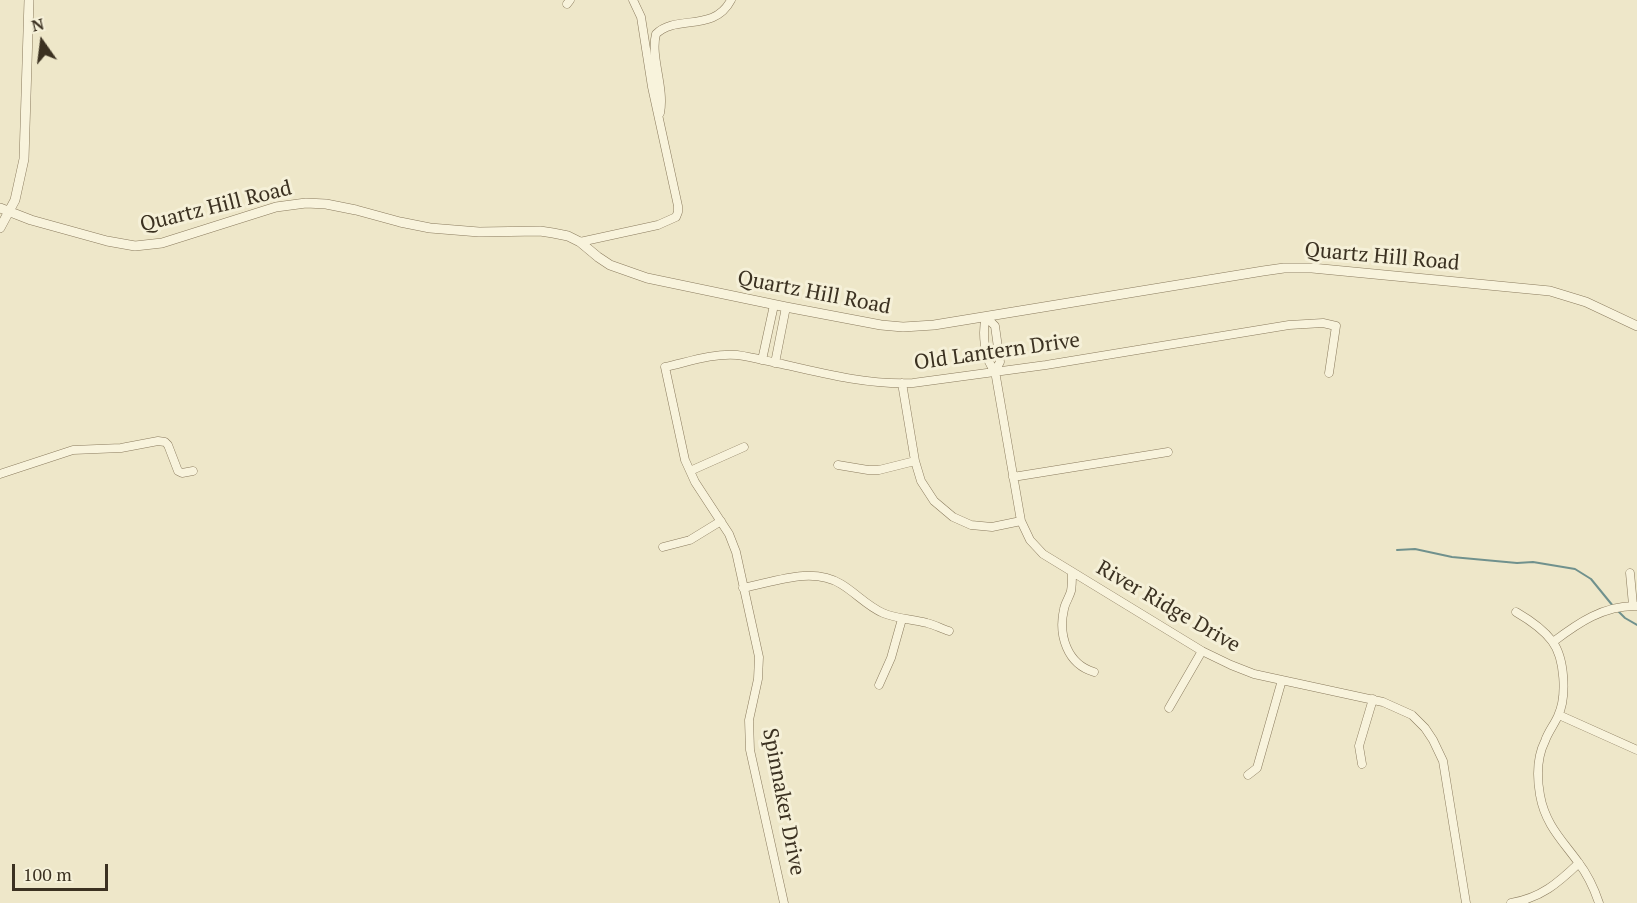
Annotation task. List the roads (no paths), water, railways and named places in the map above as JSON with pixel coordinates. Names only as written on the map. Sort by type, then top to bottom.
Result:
[{"type":"street","points":[[0,228],[5,210],[19,184],[25,150],[29,0]]},
{"type":"street","points":[[580,242],[658,225],[674,219],[677,215],[678,206],[652,87],[641,17],[633,0]]},
{"type":"street","points":[[659,118],[662,105],[654,43],[656,33],[663,28],[716,16],[724,11],[731,0]]},
{"type":"street","name":"Quartz Hill Road","points":[[5,210],[131,246],[162,243],[276,207],[317,203],[419,226],[479,232],[545,232],[568,236],[580,242],[610,265],[636,275],[786,308],[893,327],[934,325],[1291,268],[1312,268],[1550,291],[1586,302],[1637,326]]},
{"type":"street","points":[[762,360],[774,305]]},
{"type":"street","points":[[775,363],[786,308]]},
{"type":"street","name":"River Ridge Drive","points":[[995,371],[1000,362],[995,326],[986,317],[983,328],[989,365],[995,371],[1021,521],[1027,536],[1038,550],[1202,651],[1243,670],[1373,699],[1390,704],[1412,715],[1429,733],[1444,764],[1466,903]]},
{"type":"street","name":"Old Lantern Drive","points":[[664,367],[721,355],[736,355],[843,377],[902,383],[1046,365],[1289,325],[1323,323],[1336,326],[1329,373]]},
{"type":"street","name":"Spinnaker Drive","points":[[664,367],[683,452],[690,471],[732,542],[759,657],[758,679],[749,720],[750,750],[784,903]]},
{"type":"street","points":[[902,383],[915,461],[921,481],[939,505],[958,520],[971,525],[987,527],[1021,521]]},
{"type":"street","points":[[0,474],[73,450],[121,448],[158,441],[168,445],[178,471],[182,473],[193,471]]},
{"type":"street","points":[[690,471],[744,447]]},
{"type":"street","points":[[1013,477],[1168,452]]},
{"type":"street","points":[[838,465],[879,470],[915,461]]},
{"type":"street","points":[[663,547],[690,540],[721,521]]},
{"type":"street","points":[[1072,572],[1071,590],[1063,613],[1064,639],[1072,658],[1080,666],[1094,672]]},
{"type":"street","points":[[1552,642],[1594,615],[1611,608],[1635,605],[1630,573]]},
{"type":"street","points":[[743,588],[806,575],[826,577],[845,586],[874,609],[902,619],[928,623],[949,632]]},
{"type":"street","points":[[1515,612],[1552,642],[1562,669],[1564,685],[1559,715],[1539,758],[1540,795],[1544,812],[1553,831],[1589,878],[1599,903]]},
{"type":"street","points":[[879,685],[891,658],[902,619]]},
{"type":"street","points":[[1169,708],[1202,651]]},
{"type":"street","points":[[1248,776],[1257,768],[1282,680]]},
{"type":"street","points":[[1362,764],[1359,746],[1373,699]]},
{"type":"street","points":[[1559,715],[1637,750]]},
{"type":"street","points":[[1511,903],[1528,900],[1554,886],[1579,863]]},
{"type":"waterway","points":[[1397,550],[1415,549],[1452,557],[1517,563],[1533,562],[1575,569],[1591,579],[1613,606]]},
{"type":"waterway","points":[[1617,610],[1637,625]]}]
